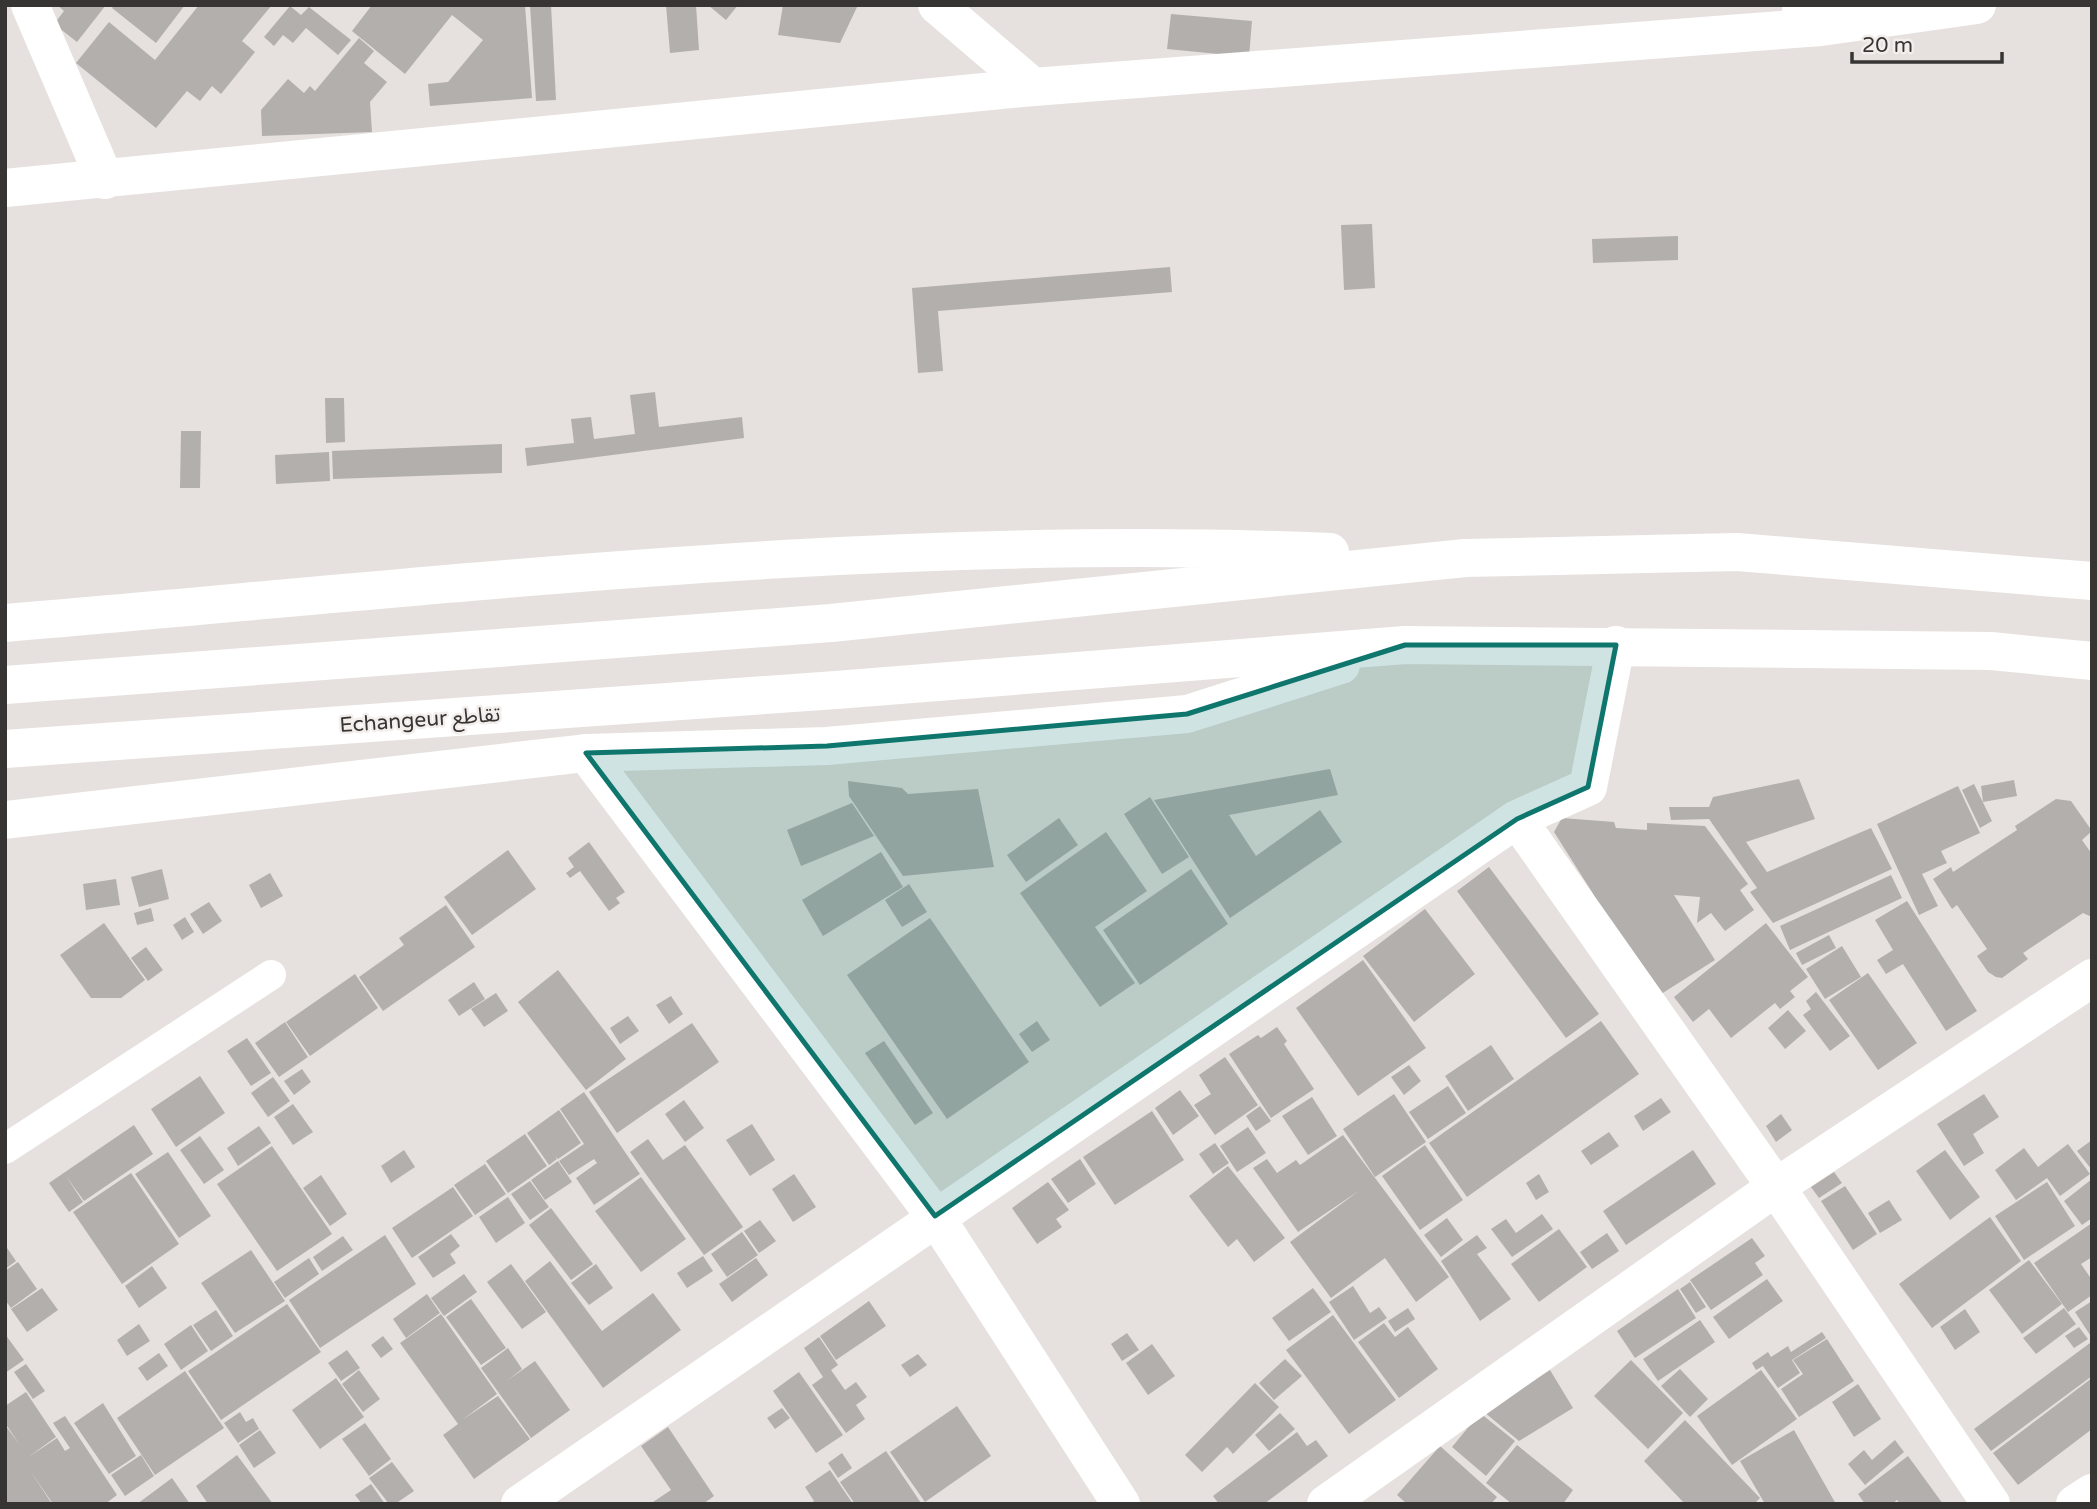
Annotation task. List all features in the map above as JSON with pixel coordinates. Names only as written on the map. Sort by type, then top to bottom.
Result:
[{"type":"main road","points":[[30,5],[105,180]]},
{"type":"main road","points":[[937,5],[1032,87]]},
{"type":"main road","points":[[5,188],[1032,87],[1807,16],[1977,5]]},
{"type":"main road","points":[[5,623],[832,554],[1221,547],[1465,558],[1737,552],[2092,581]]},
{"type":"main road","points":[[5,685],[831,623],[1465,558]]},
{"type":"main road","points":[[5,820],[586,753],[827,746],[1187,714],[1405,645],[1616,645],[1991,651],[2092,661]]},
{"type":"main road","name":"Echangeur تقاطع","points":[[5,749],[836,690],[1405,645]]},
{"type":"main road","points":[[520,1504],[935,1216],[1517,819],[1588,787],[1616,645]]},
{"type":"main road","points":[[586,753],[935,1216],[1121,1504]]},
{"type":"main road","points":[[1517,819],[1776,1187],[1991,1504]]},
{"type":"main road","points":[[1326,1504],[1776,1187],[2092,978]]},
{"type":"main road","points":[[2075,1504],[2092,1493]]},
{"type":"lane","points":[[5,1149],[271,975]]},
{"type":"highlighted area","points":[[1405,645],[1616,645],[1588,787],[1517,819],[935,1216],[586,753],[827,746],[1187,714]]},
{"type":"building","points":[[57,5],[106,5],[77,42],[54,24],[64,11]]},
{"type":"building","points":[[114,5],[185,5],[156,43],[112,8]]},
{"type":"building","points":[[199,5],[272,5],[242,41],[255,52],[221,94],[212,86],[200,101],[187,91],[156,128],[76,63],[109,22],[155,60]]},
{"type":"building","points":[[372,5],[525,5],[532,98],[430,106],[428,84],[448,82],[483,40],[452,15],[405,74],[352,31]]},
{"type":"building","points":[[530,5],[551,5],[556,100],[536,101]]},
{"type":"building","points":[[666,5],[696,5],[699,50],[670,53]]},
{"type":"building","points":[[708,5],[738,5],[726,20]]},
{"type":"building","points":[[783,5],[858,5],[840,43],[778,35]]},
{"type":"building","points":[[290,6],[301,15],[309,7],[351,40],[338,55],[306,28],[293,43],[283,35],[274,46],[264,37]]},
{"type":"building","points":[[1171,14],[1252,21],[1249,57],[1167,49]]},
{"type":"building","points":[[359,38],[374,51],[364,63],[387,82],[370,102],[372,132],[262,136],[261,110],[288,79],[304,93],[310,86],[315,91]]},
{"type":"building","points":[[1372,224],[1375,288],[1344,290],[1341,225]]},
{"type":"building","points":[[1678,236],[1678,260],[1593,263],[1592,239]]},
{"type":"building","points":[[1170,267],[1172,292],[938,311],[943,371],[918,373],[912,288]]},
{"type":"building","points":[[655,392],[659,427],[742,417],[744,438],[527,466],[525,448],[574,443],[571,419],[591,417],[594,439],[635,434],[630,395]]},
{"type":"building","points":[[325,398],[344,398],[345,442],[326,443]]},
{"type":"building","points":[[181,431],[201,431],[200,488],[180,488]]},
{"type":"building","points":[[502,444],[502,473],[333,479],[332,451]]},
{"type":"building","points":[[329,452],[330,481],[276,484],[275,455]]},
{"type":"building","points":[[1330,769],[1338,795],[1229,815],[1256,856],[1320,810],[1342,842],[1230,918],[1154,800]]},
{"type":"building","points":[[1799,779],[1815,819],[1746,842],[1767,872],[1871,828],[1892,869],[1773,923],[1750,892],[1757,888],[1709,819],[1671,820],[1669,807],[1709,807],[1713,797]]},
{"type":"building","points":[[2014,780],[2017,796],[1983,802],[1981,786]]},
{"type":"building","points":[[848,781],[902,788],[908,794],[978,789],[994,867],[903,876],[849,796]]},
{"type":"building","points":[[1974,784],[1992,821],[1980,828],[1962,790]]},
{"type":"building","points":[[1958,786],[1980,833],[1941,851],[1947,863],[1922,874],[1938,906],[1919,915],[1877,824]]},
{"type":"building","points":[[1150,797],[1189,857],[1162,874],[1124,814]]},
{"type":"building","points":[[2056,799],[2071,801],[2092,831],[2082,840],[2092,854],[2092,917],[2083,913],[2023,953],[2028,959],[2002,978],[1996,977],[1988,972],[1977,956],[1987,949],[1957,905],[1952,909],[1933,879],[1951,867],[1953,872],[2017,830],[2015,826]]},
{"type":"building","points":[[852,803],[874,836],[801,866],[787,830]]},
{"type":"building","points":[[1059,818],[1078,845],[1026,882],[1007,855]]},
{"type":"building","points":[[1562,818],[1614,822],[1616,828],[1647,830],[1647,823],[1705,826],[1748,884],[1740,890],[1754,910],[1725,931],[1711,913],[1697,923],[1700,897],[1674,895],[1715,960],[1650,1001],[1592,892],[1554,832]]},
{"type":"building","points":[[1106,832],[1147,891],[1095,927],[1135,983],[1100,1007],[1020,893]]},
{"type":"building","points":[[589,842],[625,892],[616,898],[620,903],[609,911],[580,871],[570,878],[566,873],[574,867],[568,858]]},
{"type":"building","points":[[508,850],[536,889],[472,935],[444,897]]},
{"type":"building","points":[[881,852],[903,887],[823,936],[802,900]]},
{"type":"building","points":[[1489,867],[1599,1014],[1566,1038],[1457,891]]},
{"type":"building","points":[[162,869],[169,899],[139,907],[131,877]]},
{"type":"building","points":[[1191,869],[1228,924],[1140,985],[1103,930]]},
{"type":"building","points":[[270,873],[283,896],[261,908],[249,885]]},
{"type":"building","points":[[1891,875],[1902,898],[1790,950],[1780,926]]},
{"type":"building","points":[[116,879],[120,905],[86,910],[83,884]]},
{"type":"building","points":[[909,884],[927,912],[902,927],[885,900]]},
{"type":"building","points":[[1907,901],[1977,1011],[1946,1031],[1903,964],[1886,974],[1877,960],[1893,950],[1875,920]]},
{"type":"building","points":[[209,902],[222,921],[203,934],[190,914]]},
{"type":"building","points":[[446,905],[475,947],[383,1011],[359,977],[404,945],[399,938]]},
{"type":"building","points":[[151,908],[154,921],[137,925],[134,913]]},
{"type":"building","points":[[1425,909],[1475,974],[1414,1022],[1363,956]]},
{"type":"building","points":[[185,917],[194,932],[182,940],[173,925]]},
{"type":"building","points":[[930,918],[1029,1062],[947,1119],[847,975]]},
{"type":"building","points":[[104,923],[145,980],[121,998],[91,998],[60,955]]},
{"type":"building","points":[[1766,923],[1808,977],[1790,991],[1795,997],[1780,1009],[1775,1003],[1731,1038],[1709,1009],[1693,1022],[1674,997]]},
{"type":"building","points":[[1829,935],[1836,948],[1802,965],[1796,953]]},
{"type":"building","points":[[1842,946],[1861,977],[1825,999],[1806,969]]},
{"type":"building","points":[[146,947],[163,970],[148,981],[131,958]]},
{"type":"building","points":[[1363,960],[1426,1048],[1358,1096],[1296,1008]]},
{"type":"building","points":[[558,970],[626,1059],[586,1090],[518,1002]]},
{"type":"building","points":[[1868,973],[1917,1043],[1878,1070],[1829,1000]]},
{"type":"building","points":[[355,974],[378,1008],[310,1056],[286,1022]]},
{"type":"building","points":[[474,982],[485,999],[459,1016],[448,1000]]},
{"type":"building","points":[[1816,992],[1850,1036],[1830,1051],[1803,1015],[1811,1009],[1806,1001]]},
{"type":"building","points":[[496,993],[508,1011],[484,1027],[471,1009]]},
{"type":"building","points":[[671,996],[683,1014],[669,1024],[656,1005]]},
{"type":"building","points":[[1788,1010],[1806,1031],[1785,1049],[1768,1028]]},
{"type":"building","points":[[628,1016],[639,1031],[620,1044],[610,1028]]},
{"type":"building","points":[[1037,1021],[1050,1040],[1032,1052],[1019,1034]]},
{"type":"building","points":[[1601,1021],[1639,1074],[1467,1197],[1429,1143]]},
{"type":"building","points":[[285,1022],[308,1057],[279,1077],[255,1043]]},
{"type":"building","points":[[692,1023],[719,1062],[617,1133],[589,1092]]},
{"type":"building","points":[[1277,1027],[1287,1041],[1284,1044],[1314,1089],[1271,1118],[1229,1054],[1258,1035],[1261,1038]]},
{"type":"building","points":[[247,1038],[271,1073],[251,1086],[227,1051]]},
{"type":"building","points":[[884,1041],[933,1113],[915,1125],[865,1053]]},
{"type":"building","points":[[1491,1045],[1514,1079],[1468,1111],[1445,1076]]},
{"type":"building","points":[[1225,1057],[1258,1105],[1215,1135],[1194,1105],[1211,1094],[1199,1075]]},
{"type":"building","points":[[1409,1065],[1421,1081],[1404,1095],[1391,1077]]},
{"type":"building","points":[[302,1069],[311,1082],[294,1095],[284,1081]]},
{"type":"building","points":[[200,1076],[225,1113],[176,1147],[151,1109]]},
{"type":"building","points":[[273,1077],[290,1101],[268,1117],[251,1093]]},
{"type":"building","points":[[1448,1086],[1466,1113],[1428,1139],[1409,1112]]},
{"type":"building","points":[[1180,1090],[1199,1116],[1173,1135],[1155,1108]]},
{"type":"building","points":[[584,1092],[640,1174],[594,1205],[576,1178],[597,1163],[594,1159],[569,1175],[559,1161],[584,1144],[560,1109]]},
{"type":"building","points":[[1394,1094],[1426,1142],[1375,1177],[1343,1129]]},
{"type":"building","points":[[1984,1094],[1999,1117],[1973,1134],[1984,1153],[1964,1166],[1937,1124]]},
{"type":"building","points":[[1312,1097],[1337,1136],[1308,1155],[1282,1116]]},
{"type":"building","points":[[1661,1098],[1671,1112],[1643,1131],[1634,1116]]},
{"type":"building","points":[[684,1100],[704,1128],[685,1142],[665,1114]]},
{"type":"building","points":[[293,1104],[313,1132],[293,1145],[274,1117]]},
{"type":"building","points":[[1260,1106],[1271,1121],[1256,1131],[1246,1116]]},
{"type":"building","points":[[559,1110],[581,1143],[558,1159],[555,1156],[557,1159],[549,1165],[527,1133]]},
{"type":"building","points":[[1152,1111],[1184,1160],[1115,1205],[1083,1157]]},
{"type":"building","points":[[1781,1114],[1792,1130],[1776,1142],[1766,1126]]},
{"type":"building","points":[[752,1124],[775,1160],[750,1176],[726,1140]]},
{"type":"building","points":[[134,1125],[153,1154],[84,1201],[66,1176],[83,1202],[69,1212],[49,1183]]},
{"type":"building","points":[[259,1126],[271,1143],[238,1166],[227,1148]]},
{"type":"building","points":[[1248,1127],[1266,1153],[1237,1172],[1220,1146]]},
{"type":"building","points":[[1609,1132],[1619,1146],[1591,1165],[1581,1151]]},
{"type":"building","points":[[525,1134],[547,1166],[508,1193],[486,1161]]},
{"type":"building","points":[[1343,1135],[1449,1277],[1416,1302],[1385,1258],[1331,1298],[1290,1242],[1360,1190],[1298,1232],[1253,1168],[1267,1159],[1277,1173],[1296,1160],[1300,1165]]},
{"type":"building","points":[[200,1136],[224,1170],[204,1184],[180,1150]]},
{"type":"building","points":[[648,1139],[663,1160],[685,1145],[743,1227],[704,1255],[630,1152]]},
{"type":"building","points":[[2092,1140],[2092,1170],[2077,1151]]},
{"type":"building","points":[[1215,1143],[1229,1163],[1213,1174],[1199,1154]]},
{"type":"building","points":[[2068,1144],[2090,1174],[2060,1196],[2047,1178],[2016,1200],[1995,1170],[2024,1148],[2038,1167]]},
{"type":"building","points":[[1425,1145],[1463,1200],[1420,1230],[1382,1176]]},
{"type":"building","points":[[272,1146],[332,1234],[277,1271],[217,1184]]},
{"type":"building","points":[[404,1150],[415,1167],[391,1183],[381,1166]]},
{"type":"building","points":[[1693,1150],[1716,1184],[1626,1245],[1603,1211]]},
{"type":"building","points":[[1945,1150],[1980,1197],[1950,1220],[1916,1171]]},
{"type":"building","points":[[168,1152],[211,1216],[179,1238],[135,1174]]},
{"type":"building","points":[[1080,1159],[1096,1184],[1068,1203],[1051,1179]]},
{"type":"building","points":[[558,1161],[572,1182],[545,1200],[531,1180]]},
{"type":"building","points":[[485,1164],[506,1194],[475,1215],[454,1185]]},
{"type":"building","points":[[1228,1166],[1285,1238],[1254,1262],[1237,1239],[1228,1247],[1189,1196]]},
{"type":"building","points":[[1834,1172],[1842,1183],[1819,1198],[1811,1187]]},
{"type":"building","points":[[131,1173],[179,1244],[122,1284],[73,1212]]},
{"type":"building","points":[[794,1174],[816,1207],[793,1222],[772,1189]]},
{"type":"building","points":[[1539,1174],[1549,1192],[1536,1200],[1526,1183]]},
{"type":"building","points":[[321,1175],[347,1214],[330,1226],[303,1188]]},
{"type":"building","points":[[641,1177],[686,1239],[641,1272],[595,1211]]},
{"type":"building","points":[[2092,1179],[2092,1218],[2082,1225],[2064,1201]]},
{"type":"building","points":[[530,1181],[549,1207],[530,1220],[511,1194]]},
{"type":"building","points":[[1048,1182],[1069,1210],[1056,1219],[1062,1227],[1037,1244],[1012,1208]]},
{"type":"building","points":[[2047,1182],[2075,1226],[2024,1260],[1995,1216]]},
{"type":"building","points":[[1845,1186],[1877,1234],[1853,1250],[1821,1201]]},
{"type":"building","points":[[453,1187],[473,1216],[412,1258],[392,1228]]},
{"type":"building","points":[[508,1197],[525,1223],[496,1243],[479,1217]]},
{"type":"building","points":[[1889,1200],[1902,1220],[1880,1233],[1868,1213]]},
{"type":"building","points":[[551,1208],[593,1264],[571,1280],[529,1225]]},
{"type":"building","points":[[1542,1214],[1553,1229],[1512,1257],[1491,1229],[1506,1219],[1516,1233]]},
{"type":"building","points":[[1990,1217],[2021,1261],[1932,1328],[1899,1284]]},
{"type":"building","points":[[1447,1218],[1463,1240],[1441,1257],[1424,1235]]},
{"type":"building","points":[[760,1220],[776,1241],[759,1253],[744,1231]]},
{"type":"building","points":[[2092,1223],[2092,1257],[2081,1264],[2092,1280],[2092,1295],[2068,1312],[2034,1263]]},
{"type":"building","points":[[1559,1229],[1587,1267],[1539,1302],[1511,1264]]},
{"type":"building","points":[[742,1232],[758,1255],[727,1277],[711,1254]]},
{"type":"building","points":[[1607,1233],[1619,1251],[1592,1269],[1580,1252]]},
{"type":"building","points":[[451,1234],[460,1246],[450,1254],[456,1263],[433,1278],[418,1257]]},
{"type":"building","points":[[385,1235],[416,1284],[320,1348],[289,1300]]},
{"type":"building","points":[[1477,1235],[1487,1248],[1477,1254],[1511,1299],[1480,1321],[1441,1261]]},
{"type":"building","points":[[343,1236],[353,1250],[322,1271],[313,1257]]},
{"type":"building","points":[[1752,1238],[1765,1256],[1755,1263],[1763,1275],[1711,1310],[1690,1280]]},
{"type":"building","points":[[5,1245],[16,1261],[5,1269]]},
{"type":"building","points":[[251,1250],[285,1301],[235,1333],[201,1283]]},
{"type":"building","points":[[703,1256],[713,1271],[687,1288],[677,1273]]},
{"type":"building","points":[[309,1258],[319,1274],[285,1298],[274,1282]]},
{"type":"building","points":[[756,1258],[768,1275],[732,1302],[719,1284]]},
{"type":"building","points":[[2029,1260],[2062,1304],[2022,1334],[1989,1290]]},
{"type":"building","points":[[550,1261],[602,1331],[653,1293],[681,1330],[603,1388],[525,1281]]},
{"type":"building","points":[[18,1262],[37,1289],[11,1308],[5,1300],[5,1271]]},
{"type":"building","points":[[511,1264],[546,1312],[522,1329],[487,1282]]},
{"type":"building","points":[[596,1264],[613,1288],[589,1305],[571,1283]]},
{"type":"building","points":[[152,1266],[167,1288],[139,1308],[125,1286]]},
{"type":"building","points":[[464,1274],[477,1292],[444,1316],[431,1298]]},
{"type":"building","points":[[1767,1279],[1783,1301],[1729,1339],[1713,1317]]},
{"type":"building","points":[[1690,1282],[1706,1307],[1696,1313],[1680,1289]]},
{"type":"building","points":[[1353,1286],[1370,1313],[1379,1307],[1387,1318],[1354,1340],[1329,1302]]},
{"type":"building","points":[[42,1288],[58,1310],[27,1332],[11,1309]]},
{"type":"building","points":[[1313,1288],[1331,1312],[1289,1341],[1272,1318]]},
{"type":"building","points":[[1678,1289],[1696,1318],[1635,1358],[1617,1331]]},
{"type":"building","points":[[427,1294],[440,1313],[406,1338],[393,1319]]},
{"type":"building","points":[[471,1299],[506,1348],[481,1365],[446,1317]]},
{"type":"building","points":[[869,1301],[886,1326],[836,1360],[820,1336]]},
{"type":"building","points":[[2092,1301],[2092,1338],[2075,1312]]},
{"type":"building","points":[[287,1304],[321,1352],[221,1420],[188,1371]]},
{"type":"building","points":[[1408,1308],[1415,1319],[1395,1332],[1388,1321]]},
{"type":"building","points":[[2064,1308],[2076,1324],[2036,1354],[2023,1338]]},
{"type":"building","points":[[1965,1309],[1980,1332],[1955,1350],[1940,1327]]},
{"type":"building","points":[[216,1310],[233,1336],[211,1351],[193,1325]]},
{"type":"building","points":[[441,1314],[497,1394],[462,1420],[498,1396],[530,1439],[474,1479],[443,1435],[458,1424],[400,1343]]},
{"type":"building","points":[[1333,1315],[1396,1400],[1349,1434],[1286,1350]]},
{"type":"building","points":[[1700,1320],[1715,1342],[1658,1381],[1643,1359]]},
{"type":"building","points":[[1384,1323],[1395,1337],[1408,1327],[1438,1369],[1399,1398],[1358,1342]]},
{"type":"building","points":[[139,1324],[150,1341],[127,1356],[117,1340]]},
{"type":"building","points":[[191,1325],[208,1351],[181,1370],[164,1344]]},
{"type":"building","points":[[2079,1327],[2088,1339],[2074,1348],[2065,1336]]},
{"type":"building","points":[[1822,1332],[1826,1338],[1792,1360],[1800,1373],[1778,1388],[1763,1366],[1756,1370],[1752,1363],[1768,1352],[1771,1357],[1788,1346],[1791,1352]]},
{"type":"building","points":[[1127,1333],[1139,1350],[1122,1361],[1111,1344]]},
{"type":"building","points":[[5,1334],[24,1360],[5,1373]]},
{"type":"building","points":[[383,1336],[393,1349],[381,1358],[371,1345]]},
{"type":"building","points":[[819,1337],[838,1365],[831,1370],[845,1390],[856,1382],[867,1397],[856,1405],[865,1419],[846,1433],[812,1385],[823,1377],[804,1348]]},
{"type":"building","points":[[1827,1339],[1854,1381],[1799,1417],[1781,1389],[1803,1374],[1793,1360]]},
{"type":"building","points":[[2090,1343],[2092,1376],[1991,1451],[1974,1429]]},
{"type":"building","points":[[1152,1344],[1175,1376],[1148,1395],[1126,1363]]},
{"type":"building","points":[[508,1348],[522,1369],[508,1380],[535,1361],[570,1410],[531,1438],[481,1368]]},
{"type":"building","points":[[347,1350],[360,1368],[341,1381],[328,1363]]},
{"type":"building","points":[[159,1353],[168,1366],[147,1381],[138,1368]]},
{"type":"building","points":[[918,1354],[927,1365],[910,1377],[901,1365]]},
{"type":"building","points":[[1285,1359],[1302,1376],[1274,1400],[1259,1383]]},
{"type":"building","points":[[1631,1360],[1683,1413],[1648,1449],[1594,1396]]},
{"type":"building","points":[[26,1364],[45,1391],[33,1399],[14,1372]]},
{"type":"building","points":[[1680,1369],[1708,1399],[1690,1417],[1661,1386]]},
{"type":"building","points":[[359,1370],[380,1399],[363,1412],[342,1384]]},
{"type":"building","points":[[1550,1370],[1573,1408],[1519,1441],[1484,1412]]},
{"type":"building","points":[[1761,1370],[1797,1419],[1732,1465],[1697,1416]]},
{"type":"building","points":[[185,1371],[224,1428],[155,1475],[117,1418]]},
{"type":"building","points":[[799,1372],[843,1435],[816,1453],[773,1391]]},
{"type":"building","points":[[336,1378],[364,1417],[320,1449],[292,1410]]},
{"type":"building","points":[[2092,1378],[2092,1429],[2018,1485],[1993,1453]]},
{"type":"building","points":[[1255,1383],[1279,1407],[1233,1454],[1227,1447],[1202,1472],[1185,1455]]},
{"type":"building","points":[[1858,1384],[1881,1419],[1854,1437],[1832,1402]]},
{"type":"building","points":[[26,1392],[56,1437],[27,1458],[57,1438],[65,1451],[70,1448],[53,1423],[65,1416],[117,1495],[105,1504],[53,1504],[29,1469],[52,1504],[5,1504],[5,1425],[20,1445],[5,1423],[5,1406]]},
{"type":"building","points":[[103,1403],[136,1456],[109,1474],[74,1423]]},
{"type":"building","points":[[957,1406],[991,1456],[925,1502],[890,1452]]},
{"type":"building","points":[[782,1408],[790,1418],[775,1429],[767,1418]]},
{"type":"building","points":[[240,1412],[246,1422],[253,1418],[259,1429],[238,1443],[224,1423]]},
{"type":"building","points":[[1280,1413],[1295,1429],[1269,1451],[1255,1435]]},
{"type":"building","points":[[1480,1413],[1515,1441],[1486,1476],[1452,1447]]},
{"type":"building","points":[[1685,1420],[1760,1498],[1754,1504],[1685,1504],[1644,1461]]},
{"type":"building","points":[[365,1423],[391,1459],[369,1476],[342,1439]]},
{"type":"building","points":[[668,1427],[714,1496],[703,1504],[650,1504],[671,1490],[641,1446]]},
{"type":"building","points":[[260,1430],[276,1453],[254,1468],[239,1445]]},
{"type":"building","points":[[1794,1430],[1836,1504],[1765,1504],[1740,1461]]},
{"type":"building","points":[[1297,1432],[1307,1446],[1316,1440],[1328,1456],[1264,1504],[1219,1504],[1213,1496]]},
{"type":"building","points":[[1895,1440],[1904,1452],[1865,1485],[1848,1464],[1864,1450],[1872,1460]]},
{"type":"building","points":[[1517,1445],[1573,1490],[1563,1504],[1512,1504],[1486,1483]]},
{"type":"building","points":[[1440,1446],[1497,1497],[1491,1504],[1407,1504],[1397,1495]]},
{"type":"building","points":[[886,1451],[921,1503],[855,1504],[840,1482]]},
{"type":"building","points":[[842,1453],[852,1468],[838,1478],[828,1463]]},
{"type":"building","points":[[141,1455],[154,1476],[125,1496],[111,1475]]},
{"type":"building","points":[[237,1455],[273,1504],[208,1504],[196,1486]]},
{"type":"building","points":[[1908,1456],[1943,1504],[1900,1504],[1897,1500],[1892,1504],[1865,1504],[1858,1494]]},
{"type":"building","points":[[392,1462],[414,1491],[395,1504],[389,1504],[369,1478]]},
{"type":"building","points":[[830,1470],[853,1504],[810,1504],[814,1501],[805,1487]]},
{"type":"building","points":[[172,1478],[190,1504],[137,1504]]},
{"type":"building","points":[[371,1484],[385,1504],[362,1504],[355,1495]]}]
